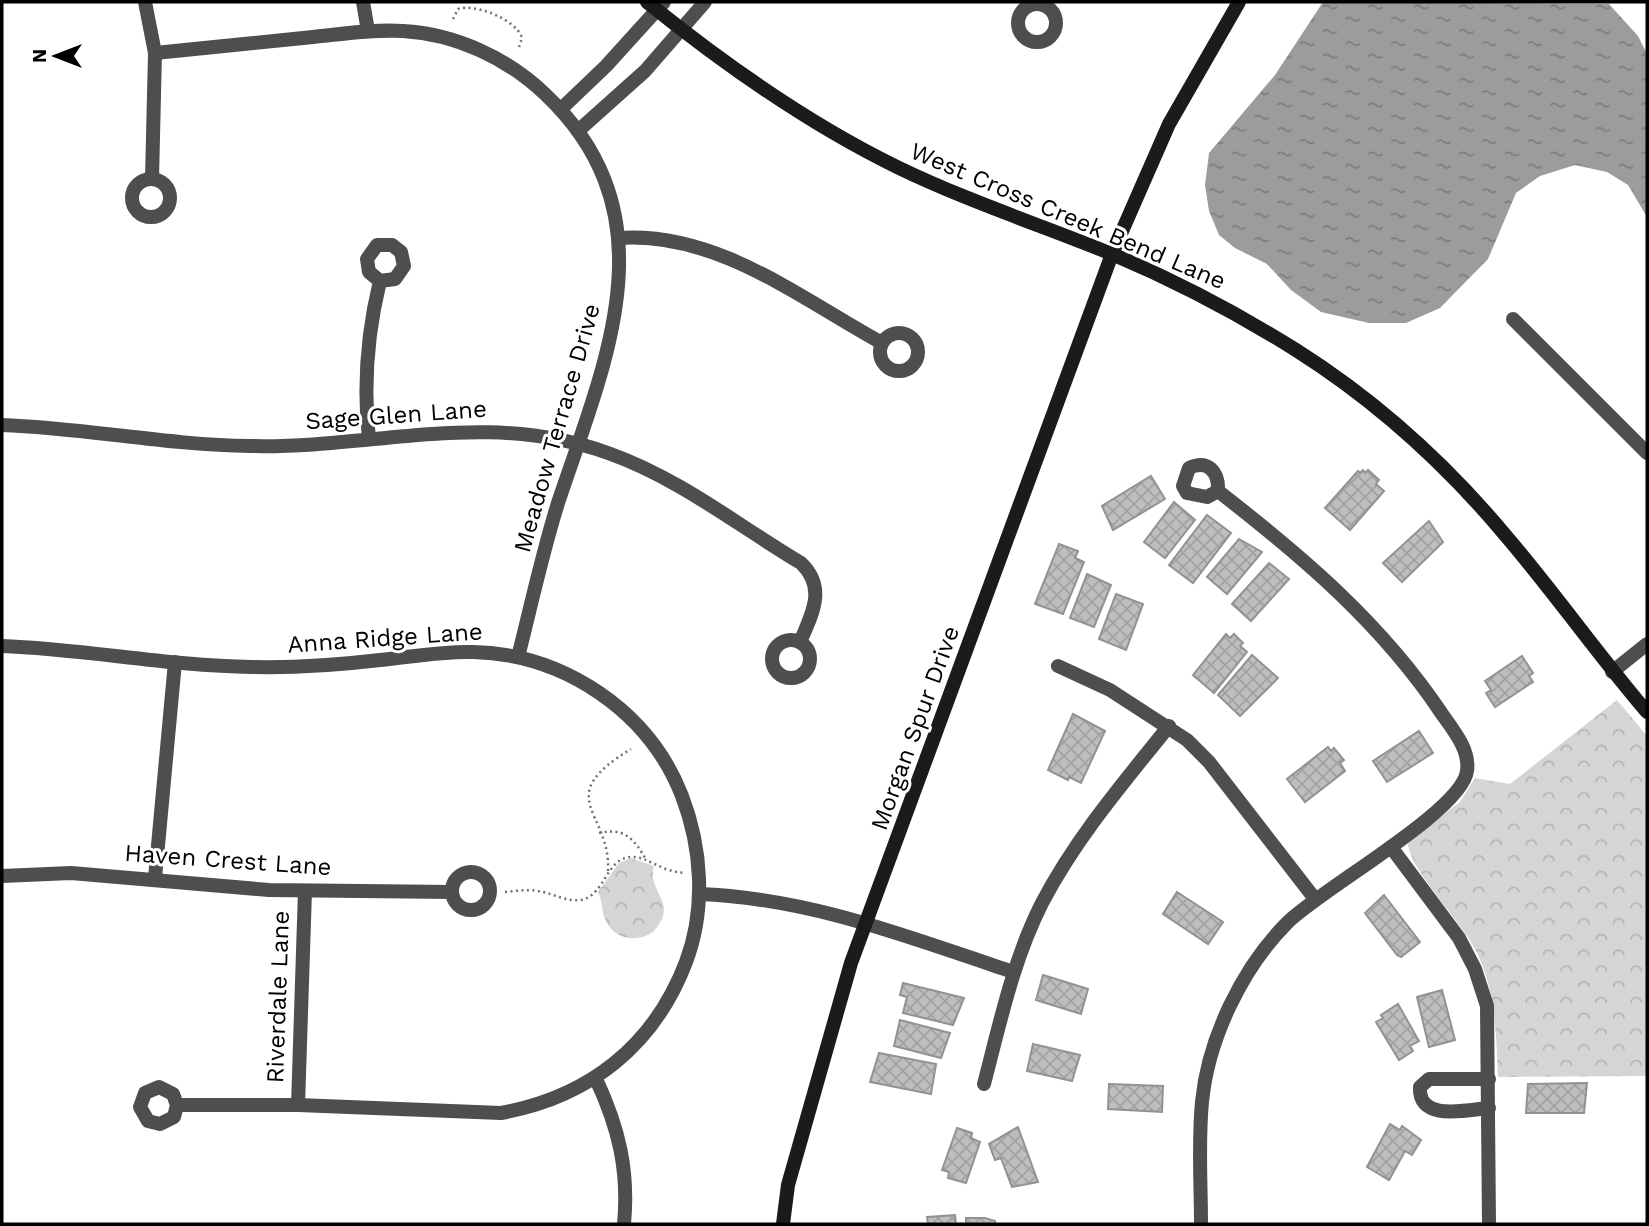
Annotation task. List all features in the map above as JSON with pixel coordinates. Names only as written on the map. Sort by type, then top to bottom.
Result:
[{"type":"street","points":[[145,2],[155,53],[152,179]]},
{"type":"street","points":[[363,2],[368,31]]},
{"type":"street","points":[[579,130],[629,87],[705,2]]},
{"type":"street","name":"Morgan Spur Drive","points":[[783,1224],[788,1185],[866,923],[1112,254],[1169,124],[1239,2]]},
{"type":"street","points":[[561,109],[606,66],[656,4]]},
{"type":"street","name":"West Cross Creek Bend Lane","points":[[656,4],[681,30],[759,88],[832,133],[899,168],[1179,284],[1296,350],[1344,382],[1426,451],[1506,536],[1612,672],[1647,712]]},
{"type":"street","name":"Meadow Terrace Drive","points":[[155,53],[368,31],[420,33],[476,48],[516,69],[561,109],[579,130],[605,181],[619,239],[617,309],[548,536],[518,657]]},
{"type":"street","points":[[619,239],[665,238],[710,250],[882,343]]},
{"type":"street","points":[[369,439],[365,392],[366,352],[380,281]]},
{"type":"street","points":[[1513,319],[1647,453]]},
{"type":"street","name":"Sage Glen Lane","points":[[2,425],[250,446],[473,430],[523,433],[578,444],[655,472],[802,563],[814,580],[817,596],[800,642]]},
{"type":"street","points":[[1201,1224],[1202,1101],[1220,1030],[1239,989],[1286,924],[1315,899],[1391,847],[1453,797],[1463,786],[1467,771],[1467,756],[1461,741],[1432,698],[1383,637],[1357,608],[1291,548],[1218,491]]},
{"type":"street","points":[[1612,672],[1647,644]]},
{"type":"street","name":"Anna Ridge Lane","points":[[2,646],[175,662],[293,667],[456,652],[518,657],[565,673],[603,695],[635,722],[674,778],[684,802],[695,846],[699,894],[690,949],[664,1006],[638,1042],[596,1079],[531,1108],[501,1113],[298,1105],[177,1105]]},
{"type":"street","points":[[155,878],[175,662]]},
{"type":"street","points":[[1058,666],[1110,690],[1169,726],[1209,762],[1315,899]]},
{"type":"street","points":[[984,1084],[1013,972],[1042,903],[1070,854],[1169,726]]},
{"type":"street","points":[[1391,847],[1459,938],[1475,969],[1487,1006],[1489,1224]]},
{"type":"street","name":"Haven Crest Lane","points":[[2,876],[71,873],[305,891],[452,891]]},
{"type":"street","name":"Riverdale Lane","points":[[298,1105],[305,891]]},
{"type":"street","points":[[699,894],[779,900],[866,923],[1013,972]]},
{"type":"street","points":[[596,1079],[610,1110],[624,1155],[624,1224]]},
{"type":"street","points":[[1489,1079],[1429,1079],[1420,1087],[1420,1097],[1424,1105],[1434,1110],[1489,1108]]},
{"type":"path","points":[[453,19],[458,9],[466,7],[489,14],[519,30],[522,38],[519,47]]},
{"type":"path","points":[[608,875],[606,849],[590,808],[591,785],[606,765],[631,749]]},
{"type":"path","points":[[599,832],[617,831],[630,836],[646,860]]},
{"type":"path","points":[[505,892],[540,891],[578,900],[597,891],[621,860],[634,857],[667,871],[688,873]]},
{"type":"green space","points":[[1617,700],[1647,736],[1647,1076],[1498,1077],[1494,1012],[1482,964],[1468,938],[1417,867],[1408,844],[1413,837],[1460,802],[1475,778],[1510,784]]},
{"type":"green space","points":[[631,858],[654,866],[654,883],[664,905],[661,922],[653,932],[640,938],[620,935],[609,926],[598,892],[619,863]]},
{"type":"water","points":[[1323,2],[1609,4],[1638,36],[1647,54],[1647,217],[1628,185],[1607,172],[1575,165],[1540,176],[1516,193],[1488,259],[1440,308],[1406,323],[1369,323],[1321,312],[1291,290],[1267,264],[1235,248],[1219,235],[1209,211],[1205,185],[1209,153],[1275,75]]},
{"type":"building","points":[[1363,470],[1365,473],[1368,470],[1379,480],[1376,484],[1384,491],[1350,530],[1325,508],[1358,471],[1360,473]]},
{"type":"building","points":[[1151,476],[1165,499],[1113,530],[1102,506]]},
{"type":"building","points":[[1174,502],[1195,520],[1165,558],[1144,542]]},
{"type":"building","points":[[1207,515],[1231,533],[1193,583],[1169,565]]},
{"type":"building","points":[[1429,521],[1443,542],[1402,582],[1383,563]]},
{"type":"building","points":[[1239,539],[1262,552],[1227,594],[1207,577]]},
{"type":"building","points":[[1059,544],[1078,551],[1075,558],[1084,562],[1063,614],[1035,604]]},
{"type":"building","points":[[1269,563],[1289,579],[1251,621],[1232,604]]},
{"type":"building","points":[[1087,574],[1111,585],[1094,627],[1070,618]]},
{"type":"building","points":[[1116,594],[1143,604],[1126,650],[1099,639]]},
{"type":"building","points":[[1226,634],[1230,638],[1234,634],[1243,643],[1240,646],[1247,652],[1214,693],[1193,675]]},
{"type":"building","points":[[1252,655],[1278,678],[1240,716],[1218,695]]},
{"type":"building","points":[[1522,656],[1533,673],[1529,676],[1533,682],[1495,707],[1486,693],[1491,690],[1485,681]]},
{"type":"building","points":[[1073,714],[1105,731],[1081,783],[1048,770]]},
{"type":"building","points":[[1419,731],[1433,753],[1387,782],[1373,761]]},
{"type":"building","points":[[1328,747],[1331,751],[1334,748],[1344,760],[1340,763],[1345,771],[1305,802],[1287,779]]},
{"type":"building","points":[[1177,892],[1223,922],[1208,944],[1163,914]]},
{"type":"building","points":[[1384,895],[1420,942],[1401,957],[1365,913]]},
{"type":"building","points":[[1043,975],[1088,989],[1081,1014],[1036,1000]]},
{"type":"building","points":[[903,983],[964,998],[953,1025],[903,1013],[907,997],[900,995]]},
{"type":"building","points":[[1442,990],[1455,1040],[1429,1047],[1417,997]]},
{"type":"building","points":[[1398,1004],[1419,1041],[1410,1046],[1413,1051],[1399,1060],[1376,1022],[1383,1018],[1381,1015]]},
{"type":"building","points":[[900,1020],[950,1033],[941,1058],[894,1046]]},
{"type":"building","points":[[1033,1044],[1080,1055],[1072,1081],[1027,1071]]},
{"type":"building","points":[[879,1053],[936,1064],[931,1094],[870,1082]]},
{"type":"building","points":[[1587,1083],[1584,1113],[1526,1113],[1528,1084]]},
{"type":"building","points":[[1109,1084],[1163,1086],[1162,1112],[1108,1109]]},
{"type":"building","points":[[1390,1124],[1400,1130],[1402,1126],[1421,1140],[1412,1155],[1405,1151],[1389,1180],[1367,1167]]},
{"type":"building","points":[[1018,1127],[1038,1182],[1012,1187],[1001,1158],[995,1160],[989,1144]]},
{"type":"building","points":[[957,1128],[972,1133],[971,1138],[980,1142],[966,1183],[948,1178],[949,1172],[942,1170]]},
{"type":"building","points":[[955,1215],[956,1224],[928,1224],[927,1217]]},
{"type":"building","points":[[966,1218],[985,1218],[995,1221],[995,1224],[966,1224]]}]
